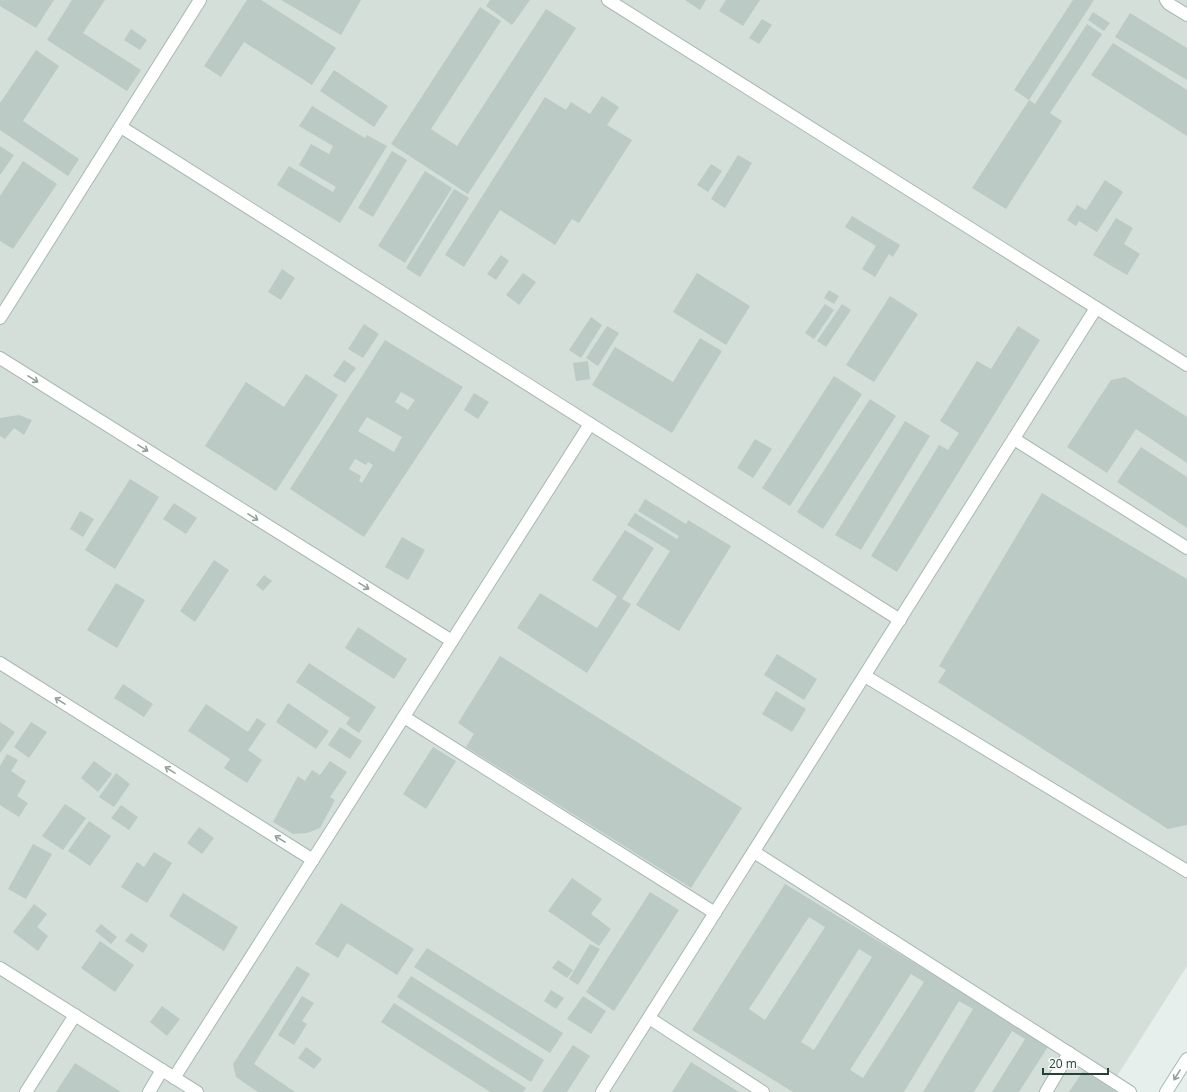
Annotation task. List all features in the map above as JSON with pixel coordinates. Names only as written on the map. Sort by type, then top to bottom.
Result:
[{"type":"street","points":[[0,318],[200,0]]},
{"type":"street","points":[[608,0],[1187,365]]},
{"type":"street","points":[[1166,0],[1169,4],[1187,14]]},
{"type":"street","points":[[121,126],[900,620]]},
{"type":"street","points":[[602,1092],[1096,308]]},
{"type":"street","points":[[0,358],[452,642]]},
{"type":"street","points":[[174,1078],[590,424]]},
{"type":"street","points":[[1014,439],[1187,548]]},
{"type":"street","points":[[0,663],[313,860]]},
{"type":"street","points":[[865,676],[1187,871]]},
{"type":"street","points":[[404,717],[716,913]]},
{"type":"street","points":[[754,852],[1130,1092]]},
{"type":"street","points":[[0,968],[197,1092]]},
{"type":"street","points":[[26,1092],[75,1015]]},
{"type":"street","points":[[649,1018],[763,1092]]},
{"type":"street","points":[[1046,1092],[1069,1054]]},
{"type":"street","points":[[1166,1092],[1187,1059]]},
{"type":"street","points":[[149,1092],[162,1070]]},
{"type":"shaded area","points":[[0,0],[1187,0],[1187,966],[1107,1092],[0,1092]]},
{"type":"building","points":[[0,0],[54,0],[36,28],[0,6]]},
{"type":"building","points":[[72,0],[105,0],[83,33],[141,70],[127,91],[47,40]]},
{"type":"building","points":[[247,0],[261,0],[336,48],[312,85],[244,42],[221,77],[204,66]]},
{"type":"building","points":[[281,0],[361,0],[341,35]]},
{"type":"building","points":[[490,0],[530,0],[512,25],[486,6]]},
{"type":"building","points":[[685,0],[706,0],[700,10]]},
{"type":"building","points":[[726,0],[760,0],[743,26],[719,11]]},
{"type":"building","points":[[1073,0],[1094,0],[1029,100],[1014,90]]},
{"type":"building","points":[[480,7],[501,21],[431,129],[457,146],[546,9],[576,28],[468,194],[391,144]]},
{"type":"building","points":[[1093,12],[1110,23],[1104,31],[1088,20]]},
{"type":"building","points":[[1130,13],[1187,48],[1187,80],[1115,37]]},
{"type":"building","points":[[762,19],[772,25],[759,44],[749,38]]},
{"type":"building","points":[[1087,24],[1102,34],[1050,113],[1062,121],[1006,209],[972,188],[1029,100],[1035,104]]},
{"type":"building","points":[[131,29],[147,40],[140,50],[124,40]]},
{"type":"building","points":[[1113,43],[1187,90],[1187,136],[1091,75]]},
{"type":"building","points":[[36,50],[59,66],[23,121],[79,159],[68,176],[0,130],[0,103]]},
{"type":"building","points":[[334,70],[388,106],[374,127],[320,91]]},
{"type":"building","points":[[602,96],[619,107],[607,125],[632,140],[579,223],[572,219],[555,245],[500,210],[464,267],[445,255],[545,97],[566,110],[571,102],[590,114]]},
{"type":"building","points":[[312,106],[365,138],[367,135],[387,146],[340,223],[277,185],[289,166],[333,192],[336,187],[299,165],[311,144],[329,154],[333,146],[299,126]]},
{"type":"building","points":[[0,146],[14,155],[0,175]]},
{"type":"building","points":[[392,151],[407,160],[373,217],[358,208]]},
{"type":"building","points":[[738,155],[752,163],[725,208],[711,199]]},
{"type":"building","points":[[23,161],[57,184],[13,249],[0,241],[0,196]]},
{"type":"building","points":[[711,164],[722,171],[708,192],[697,185]]},
{"type":"building","points":[[425,171],[452,188],[405,263],[378,246]]},
{"type":"building","points":[[1105,180],[1123,192],[1097,232],[1079,221],[1076,226],[1067,220],[1077,205],[1086,210]]},
{"type":"building","points":[[454,189],[469,198],[420,277],[406,268]]},
{"type":"building","points":[[852,216],[900,245],[893,257],[889,254],[875,277],[862,269],[876,246],[845,227]]},
{"type":"building","points":[[1116,218],[1133,228],[1124,244],[1140,254],[1127,275],[1093,255]]},
{"type":"building","points":[[501,255],[509,261],[496,280],[487,274]]},
{"type":"building","points":[[282,269],[295,278],[281,300],[268,292]]},
{"type":"building","points":[[523,273],[536,282],[519,305],[506,295]]},
{"type":"building","points":[[697,273],[750,306],[726,345],[673,312]]},
{"type":"building","points":[[829,290],[839,296],[834,304],[824,298]]},
{"type":"building","points":[[890,296],[918,314],[874,382],[846,365]]},
{"type":"building","points":[[825,304],[834,310],[814,339],[805,333]]},
{"type":"building","points":[[842,304],[851,310],[826,347],[817,341]]},
{"type":"building","points":[[591,317],[602,325],[581,358],[569,350]]},
{"type":"building","points":[[364,324],[379,334],[363,358],[348,349]]},
{"type":"building","points":[[607,326],[619,333],[598,366],[586,358]]},
{"type":"building","points":[[1018,326],[1040,340],[897,572],[871,556],[939,445],[948,450],[959,433],[940,421],[977,361],[991,369]]},
{"type":"building","points":[[700,338],[722,351],[672,433],[592,385],[615,347],[673,382]]},
{"type":"building","points":[[385,340],[463,387],[364,537],[290,489]],"holes":[[[401,392],[415,400],[408,410],[395,402]],[[367,417],[402,437],[394,452],[358,431]],[[355,459],[366,465],[368,462],[373,465],[362,483],[359,481],[361,476],[349,469]]]},
{"type":"building","points":[[344,360],[356,368],[345,383],[333,376]]},
{"type":"building","points":[[588,361],[590,379],[576,381],[573,363]]},
{"type":"building","points":[[306,374],[338,395],[276,491],[205,446],[246,382],[284,407]]},
{"type":"building","points":[[834,376],[862,394],[790,506],[762,488]]},
{"type":"building","points":[[1125,377],[1187,417],[1187,463],[1136,429],[1107,473],[1067,447],[1111,380]]},
{"type":"building","points":[[474,393],[489,402],[478,419],[464,410]]},
{"type":"building","points":[[870,399],[896,416],[823,529],[797,512]]},
{"type":"building","points":[[19,415],[32,420],[24,435],[14,428],[5,439],[0,436],[0,418]]},
{"type":"building","points":[[905,421],[930,436],[861,550],[835,535]]},
{"type":"building","points":[[755,439],[772,449],[753,478],[737,468]]},
{"type":"building","points":[[1141,447],[1187,477],[1187,528],[1117,482]]},
{"type":"building","points":[[130,479],[159,497],[115,569],[85,550]]},
{"type":"building","points":[[1042,493],[1187,579],[1187,825],[1168,829],[938,682],[946,670],[939,666]]},
{"type":"building","points":[[645,499],[686,524],[688,520],[731,546],[679,631],[636,605],[670,551],[627,525],[635,513],[677,539],[679,536],[638,511]]},
{"type":"building","points":[[174,503],[197,518],[186,534],[163,519]]},
{"type":"building","points":[[80,511],[94,519],[83,537],[70,529]]},
{"type":"building","points":[[625,530],[654,548],[622,599],[631,604],[587,673],[517,628],[540,593],[597,628],[617,596],[592,580]]},
{"type":"building","points":[[402,537],[425,550],[408,580],[385,567]]},
{"type":"building","points":[[214,560],[229,570],[195,622],[180,611]]},
{"type":"building","points":[[264,575],[272,581],[263,591],[256,585]]},
{"type":"building","points":[[116,583],[145,600],[117,648],[87,630]]},
{"type":"building","points":[[358,627],[407,659],[394,679],[345,648]]},
{"type":"building","points":[[777,654],[817,679],[804,700],[764,675]]},
{"type":"building","points":[[500,656],[742,808],[691,888],[466,747],[474,734],[458,723]]},
{"type":"building","points":[[309,663],[376,707],[359,733],[346,724],[350,718],[296,682]]},
{"type":"building","points":[[123,684],[153,704],[144,717],[114,698]]},
{"type":"building","points":[[776,691],[806,709],[792,732],[762,714]]},
{"type":"building","points":[[288,703],[329,731],[316,749],[276,722]]},
{"type":"building","points":[[206,704],[248,732],[257,718],[266,724],[248,750],[262,760],[247,783],[224,768],[230,759],[188,731]]},
{"type":"building","points":[[0,722],[15,732],[0,753]]},
{"type":"building","points":[[31,722],[47,732],[29,758],[14,747]]},
{"type":"building","points":[[340,727],[362,741],[350,759],[328,745]]},
{"type":"building","points":[[433,747],[456,761],[426,809],[403,794]]},
{"type":"building","points":[[7,754],[18,760],[11,771],[26,781],[17,796],[28,803],[19,817],[0,805],[0,766]]},
{"type":"building","points":[[94,761],[112,774],[98,792],[81,778]]},
{"type":"building","points":[[330,761],[347,772],[330,797],[335,800],[320,828],[307,833],[293,834],[273,822],[298,776],[305,781],[312,770],[320,775]]},
{"type":"building","points":[[116,773],[130,784],[114,807],[99,797]]},
{"type":"building","points":[[65,804],[86,818],[63,850],[42,836]]},
{"type":"building","points":[[121,805],[138,817],[129,830],[111,818]]},
{"type":"building","points":[[89,821],[111,836],[90,866],[68,851]]},
{"type":"building","points":[[199,827],[214,838],[202,854],[187,843]]},
{"type":"building","points":[[33,844],[52,854],[26,899],[8,889]]},
{"type":"building","points":[[154,852],[172,863],[147,903],[121,887],[137,862],[144,867]]},
{"type":"building","points":[[572,878],[602,899],[591,914],[611,929],[599,946],[548,911]]},
{"type":"building","points":[[785,884],[1049,1045],[1019,1092],[992,1092],[1025,1039],[1012,1031],[974,1092],[923,1092],[973,1009],[959,1001],[904,1092],[793,1092],[692,1030]],"holes":[[[809,917],[825,927],[765,1020],[749,1009]],[[859,949],[872,957],[814,1050],[801,1042]],[[911,974],[924,982],[863,1078],[850,1070]]]},
{"type":"building","points":[[650,892],[679,910],[614,1011],[586,992]]},
{"type":"building","points":[[183,893],[238,927],[224,951],[169,916]]},
{"type":"building","points":[[341,903],[414,949],[397,975],[347,943],[338,958],[315,944]]},
{"type":"building","points":[[34,904],[47,914],[37,927],[48,936],[38,951],[13,932]]},
{"type":"building","points":[[101,924],[117,937],[111,944],[95,931]]},
{"type":"building","points":[[131,933],[148,945],[143,953],[125,941]]},
{"type":"building","points":[[100,941],[134,965],[115,992],[81,968]]},
{"type":"building","points":[[590,944],[600,949],[578,985],[569,979]]},
{"type":"building","points":[[427,948],[563,1033],[550,1053],[414,967]]},
{"type":"building","points":[[558,960],[573,970],[567,978],[552,968]]},
{"type":"building","points":[[297,966],[310,974],[254,1064],[295,1092],[258,1092],[236,1077],[233,1064]]},
{"type":"building","points":[[411,976],[544,1060],[531,1082],[397,997]]},
{"type":"building","points":[[551,990],[564,998],[556,1009],[544,1001]]},
{"type":"building","points":[[302,996],[314,1003],[302,1021],[307,1024],[294,1045],[278,1035]]},
{"type":"building","points":[[583,996],[606,1011],[591,1034],[567,1019]]},
{"type":"building","points":[[394,1003],[526,1088],[523,1092],[490,1092],[381,1022]]},
{"type":"building","points":[[162,1006],[180,1019],[167,1036],[150,1022]]},
{"type":"building","points":[[573,1045],[590,1056],[567,1092],[542,1092]]},
{"type":"building","points":[[306,1047],[322,1059],[314,1069],[298,1058]]},
{"type":"building","points":[[691,1062],[739,1092],[672,1092]]},
{"type":"building","points":[[75,1063],[121,1092],[56,1092]]},
{"type":"building","points":[[1083,1071],[1118,1092],[1069,1092]]}]
